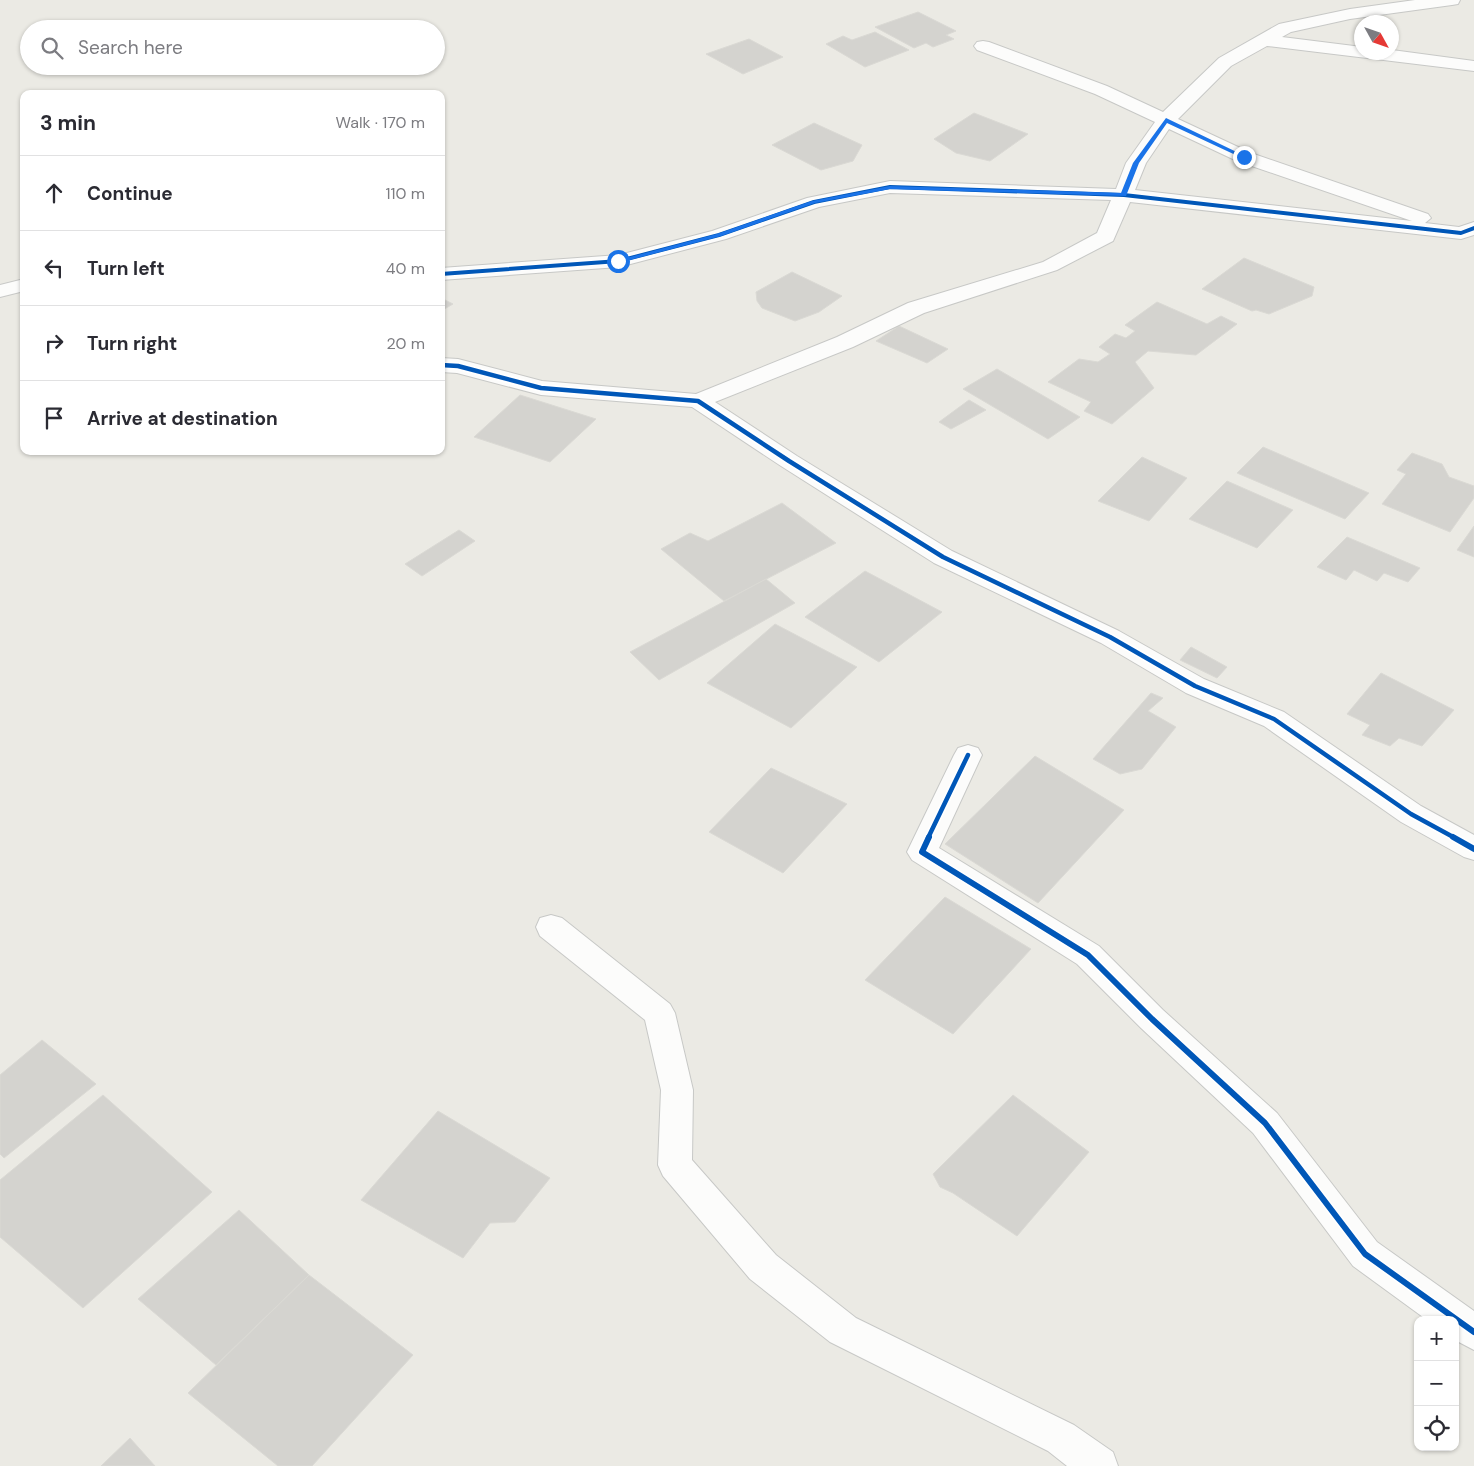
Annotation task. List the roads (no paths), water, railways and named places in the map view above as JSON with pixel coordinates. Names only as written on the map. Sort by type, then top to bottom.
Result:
[{"type":"street","points":[[1314,21],[1331,0]]},
{"type":"street","points":[[445,365],[458,366],[541,388],[698,401],[845,342],[916,308],[1050,266],[1106,237],[1136,163],[1166,120],[1225,62],[1285,28],[1350,14],[1452,0]]},
{"type":"street","points":[[1263,40],[1354,51]]},
{"type":"street","points":[[983,46],[1101,90],[1244,157],[1470,233]]},
{"type":"street","points":[[1399,57],[1474,66]]},
{"type":"street","points":[[445,274],[618,261],[719,235],[814,202],[890,187],[1124,195],[1470,233]]},
{"type":"street","points":[[0,291],[20,286]]},
{"type":"street","points":[[698,401],[789,461],[943,557],[1110,637],[1195,686],[1274,719],[1411,814],[1474,849]]},
{"type":"street","points":[[968,755],[922,852],[1088,955],[1152,1019],[1264,1122],[1365,1254],[1474,1332]]},
{"type":"street","points":[[551,927],[659,1013],[677,1090],[675,1165],[762,1267],[843,1330],[1062,1438],[1099,1466]]}]
